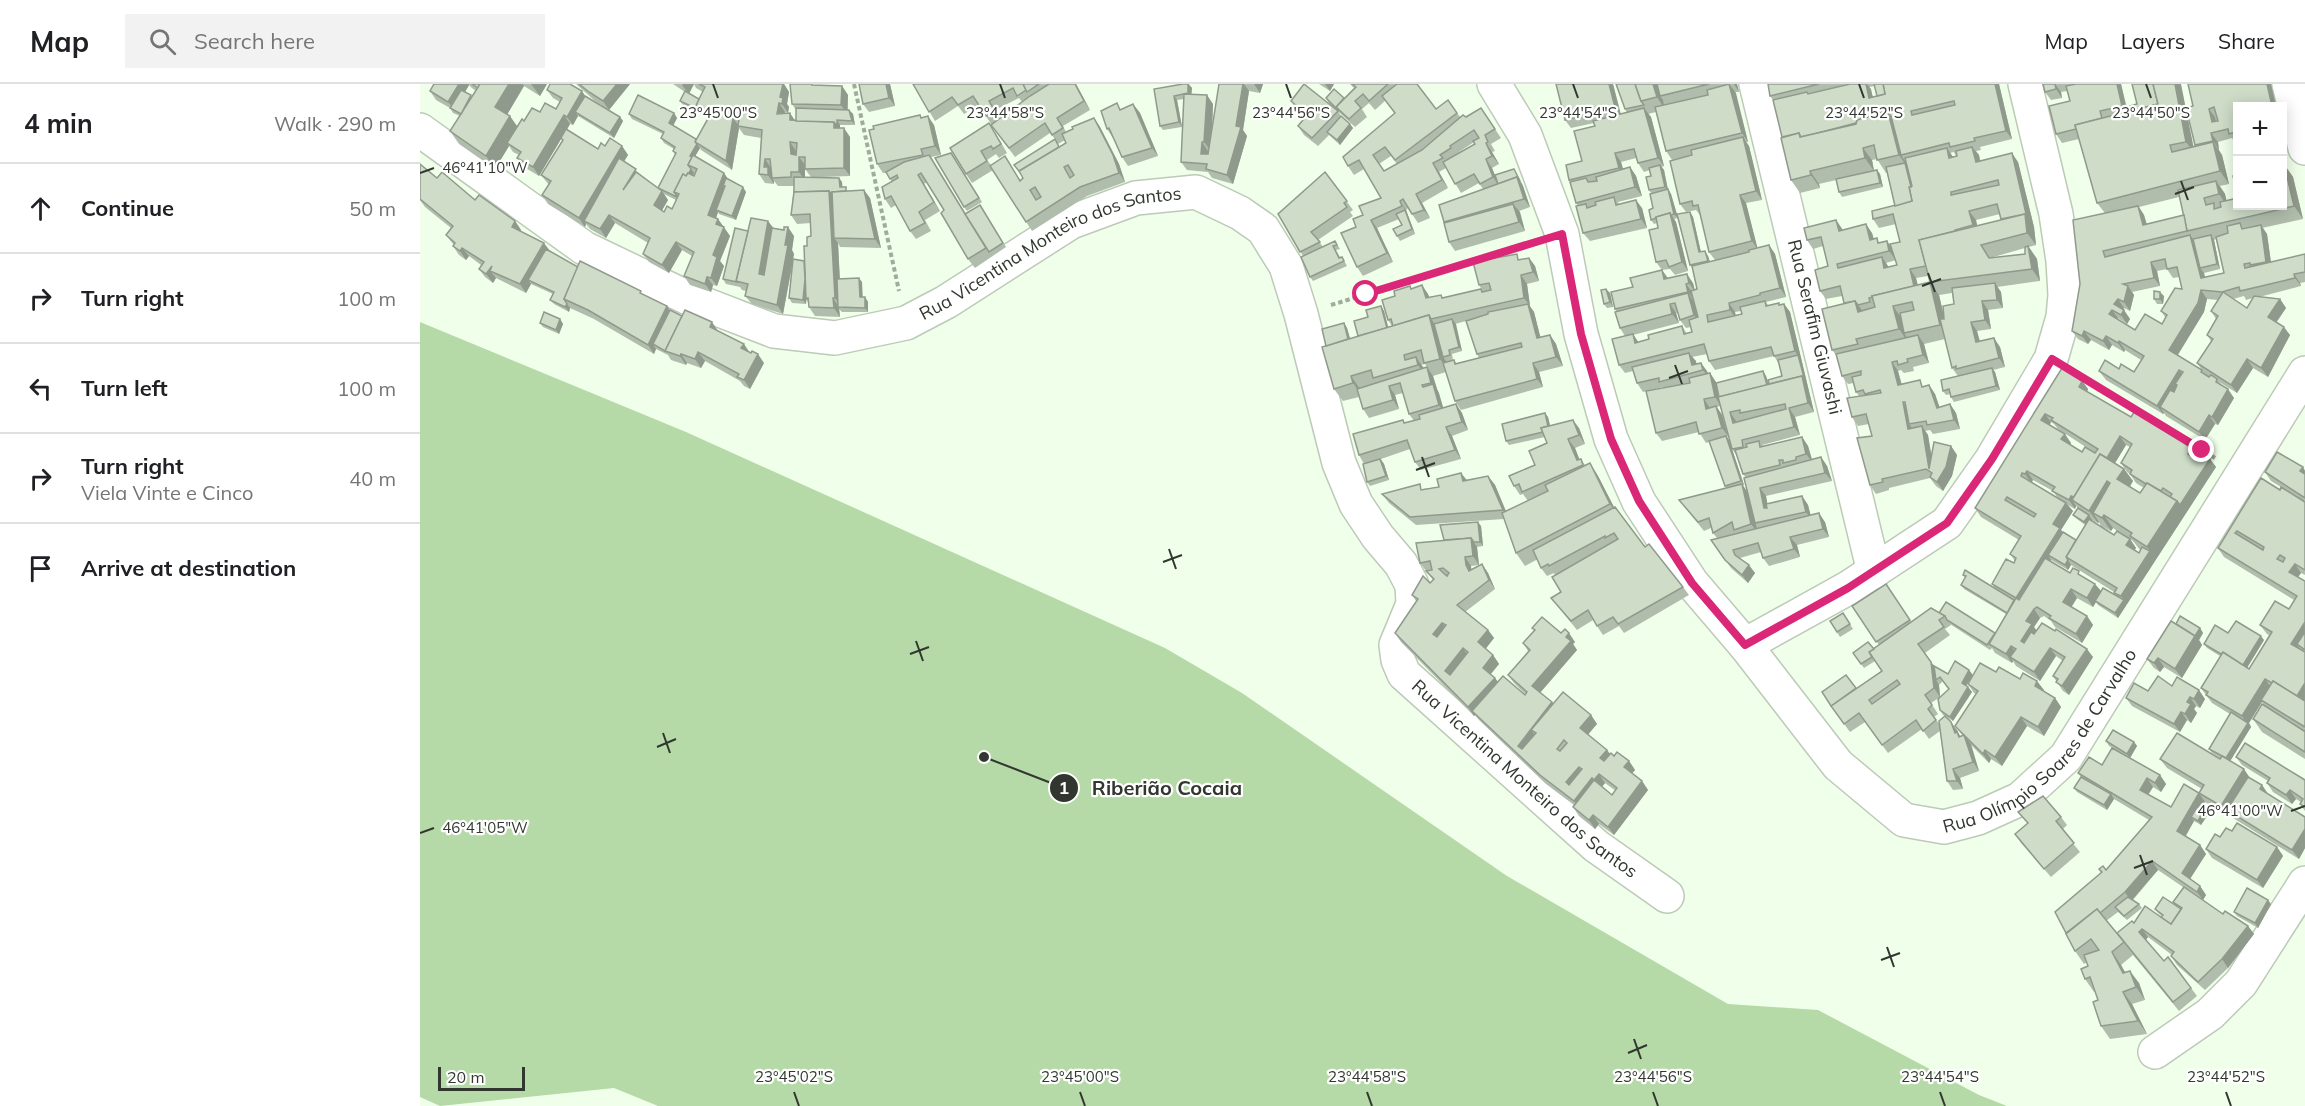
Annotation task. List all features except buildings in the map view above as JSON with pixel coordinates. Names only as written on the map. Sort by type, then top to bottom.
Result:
[{"type":"street","name":"Rua Olímpio Soares de Carvalho","points":[[1494,84],[1525,135],[1562,234],[1581,334],[1616,449],[1639,501],[1692,583],[1745,645],[1838,765],[1904,820],[1944,827],[1978,818],[2020,799],[2066,757],[2305,373]]},
{"type":"street","name":"Rua Serafim Giuvashi","points":[[1756,84],[1874,572]]},
{"type":"street","points":[[1745,645],[1874,572],[1947,523],[1992,459],[2052,359],[2063,317],[2064,261],[2056,214],[2025,84]]},
{"type":"street","points":[[2289,84],[2305,148]]},
{"type":"street","name":"Rua Vicentina Monteiro dos Santos","points":[[420,130],[584,248],[686,297],[774,331],[825,337],[835,338],[906,322],[946,302],[1071,222],[1136,198],[1197,192],[1240,213],[1263,229],[1286,266],[1301,314],[1339,463],[1356,504],[1378,537],[1401,564],[1412,585],[1413,604],[1396,645],[1398,660],[1404,674],[1596,846],[1667,896]]},
{"type":"street","points":[[2155,1052],[2210,1014],[2241,983],[2305,883]]},
{"type":"path","points":[[854,84],[906,322]]},
{"type":"path","points":[[1301,314],[1562,234]]},
{"type":"path","points":[[2052,359],[2243,475]]},
{"type":"shaded area","points":[[420,322],[686,432],[1165,648],[1242,693],[1507,876],[1728,1004],[1818,1010],[1979,1095],[2007,1106],[658,1106],[614,1088],[440,1106],[420,1097]]},
{"type":"place","name":"Riberião Cocaia","points":[[984,757]]},
{"type":"route","points":[[1366,294],[1562,234],[1581,334],[1611,439],[1639,501],[1692,583],[1745,645],[1848,588],[1947,523],[1992,459],[2052,359],[2202,450]]}]
